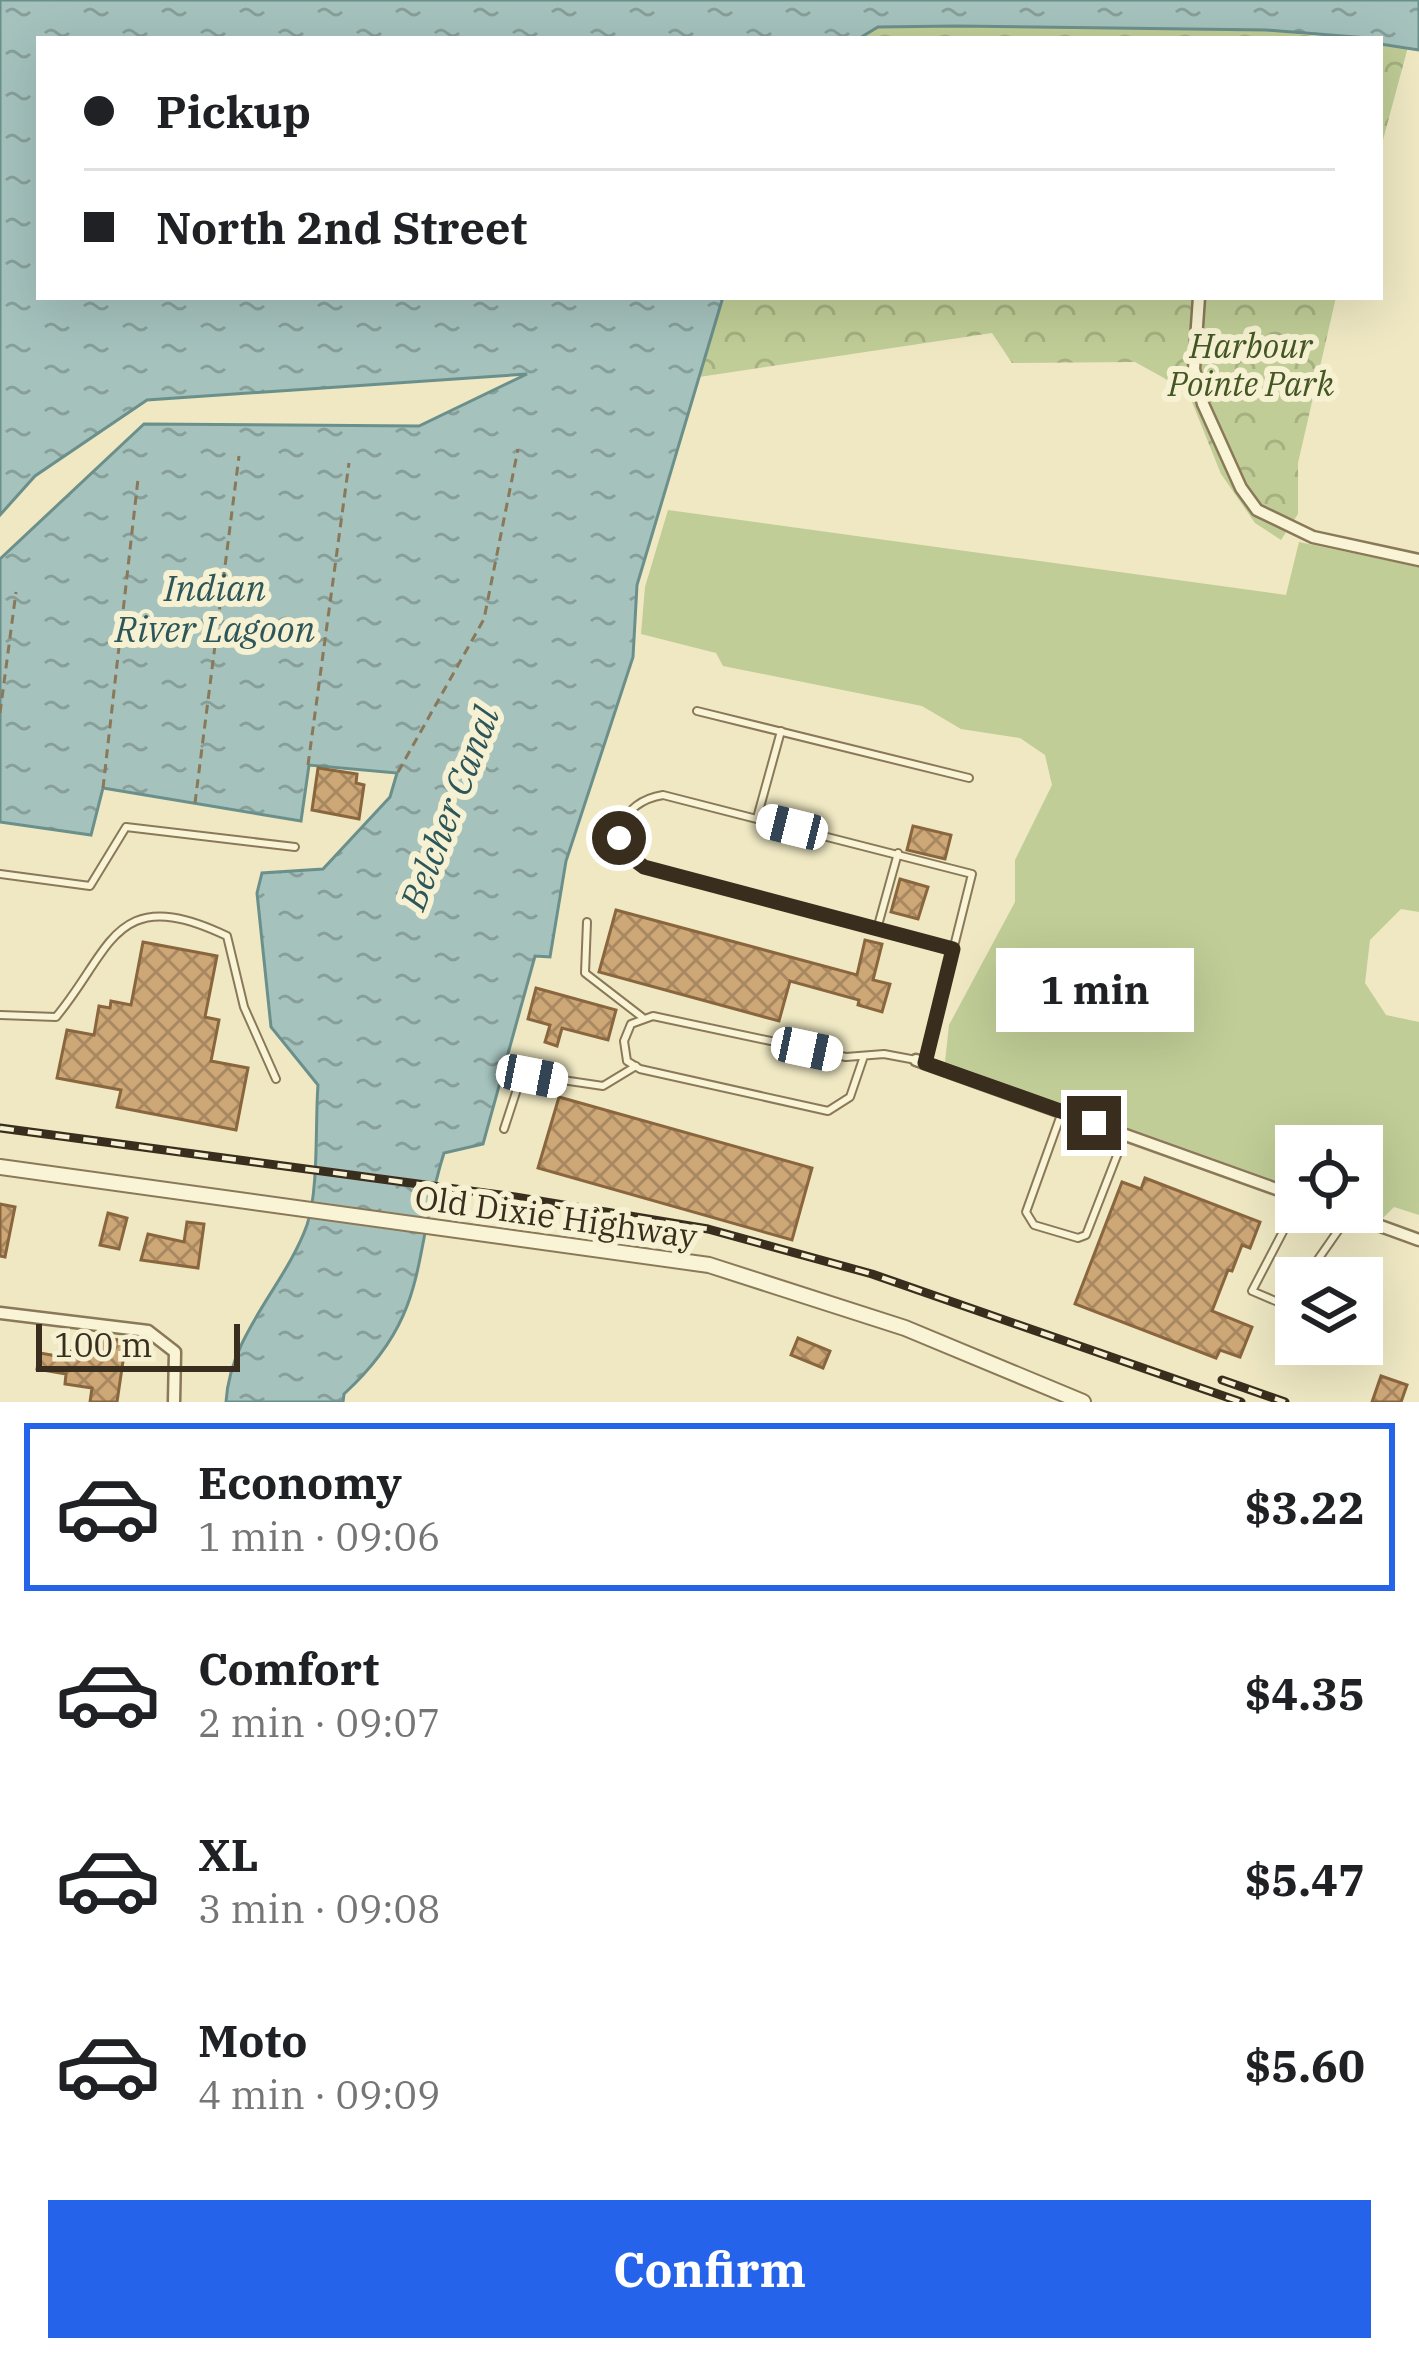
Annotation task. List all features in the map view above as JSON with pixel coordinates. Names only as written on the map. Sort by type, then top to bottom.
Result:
[{"type":"street","points":[[1199,300],[1194,369],[1203,404],[1241,488],[1258,510],[1313,537],[1419,560]]},
{"type":"street","points":[[921,1062],[1275,1188]]},
{"type":"street","name":"Old Dixie Highway","points":[[0,1167],[709,1264],[905,1328],[1083,1402]]},
{"type":"street","points":[[1383,1227],[1419,1240]]},
{"type":"street","points":[[0,1313],[148,1331],[175,1352],[174,1402]]},
{"type":"lane","points":[[698,711],[969,778]]},
{"type":"lane","points":[[757,818],[781,731]]},
{"type":"lane","points":[[587,922],[585,973],[642,1018],[845,1058],[921,1062],[953,949],[972,874],[663,795],[648,798],[636,808],[619,838],[621,850],[644,867],[953,949]]},
{"type":"lane","points":[[0,874],[90,886],[126,827],[295,847]]},
{"type":"lane","points":[[877,929],[898,853]]},
{"type":"lane","points":[[0,1016],[56,1017],[106,940],[126,926],[149,917],[206,926],[227,936],[244,1007],[276,1079]]},
{"type":"lane","points":[[642,1018],[631,1024],[624,1041],[627,1060],[636,1066],[828,1112],[850,1096],[864,1056]]},
{"type":"lane","points":[[504,1129],[522,1074],[602,1086],[636,1066]]},
{"type":"lane","points":[[1062,1112],[1027,1212],[1034,1225],[1078,1238],[1086,1235],[1125,1134]]},
{"type":"lane","points":[[1275,1301],[1252,1291],[1282,1233]]},
{"type":"path","points":[[398,772],[484,619],[518,448]]},
{"type":"path","points":[[195,803],[239,456]]},
{"type":"path","points":[[308,765],[350,463]]},
{"type":"path","points":[[103,788],[138,479]]},
{"type":"path","points":[[0,713],[16,592]]},
{"type":"green space","points":[[878,27],[1266,30],[1315,36],[863,36]]},
{"type":"green space","points":[[1383,44],[1408,47],[1383,140]]},
{"type":"green space","name":"Harbour Pointe Park","points":[[723,300],[1335,300],[1298,463],[1298,514],[1281,540],[1255,523],[1221,474],[1190,397],[1135,362],[1012,363],[992,333],[699,377]]},
{"type":"green space","points":[[668,510],[1286,595],[1299,542],[1419,567],[1419,912],[1401,909],[1370,940],[1365,983],[1386,1015],[1419,1022],[1419,1215],[1394,1207],[1383,1218],[1383,1125],[1275,1125],[1275,1180],[945,1062],[949,1025],[1015,902],[1015,860],[1052,785],[1045,755],[1020,738],[961,729],[922,706],[723,666],[716,653],[641,634],[645,587]]},
{"type":"water","name":"Indian River Lagoon","points":[[0,0],[1419,0],[1419,50],[1383,44],[1383,36],[956,26],[878,27],[863,36],[36,36],[36,300],[722,300],[637,585],[633,657],[566,861],[550,957],[535,956],[483,1144],[444,1153],[406,1310],[392,1337],[344,1394],[343,1402],[226,1402],[237,1354],[307,1225],[315,1175],[318,1085],[271,1027],[257,893],[262,873],[323,869],[390,797],[397,773],[309,765],[301,821],[103,788],[91,835],[0,822],[0,559],[144,424],[419,426],[527,374],[147,400],[35,476],[0,515]]},
{"type":"building","points":[[318,768],[357,774],[356,783],[364,785],[359,819],[312,810]]},
{"type":"building","points":[[913,826],[951,835],[945,859],[907,850]]},
{"type":"building","points":[[900,879],[928,887],[918,919],[891,912]]},
{"type":"building","points":[[616,910],[857,975],[865,940],[882,944],[873,980],[890,984],[882,1012],[858,1005],[859,1000],[790,981],[779,1021],[599,972]]},
{"type":"building","points":[[143,942],[217,956],[205,1017],[219,1020],[211,1061],[248,1068],[236,1130],[117,1107],[121,1090],[57,1078],[67,1030],[94,1035],[99,1006],[110,1008],[111,1001],[131,1005]]},
{"type":"building","points":[[536,988],[616,1010],[608,1040],[562,1028],[557,1046],[545,1042],[550,1025],[528,1019]]},
{"type":"building","points":[[559,1097],[812,1168],[792,1240],[538,1168]]},
{"type":"building","points":[[1145,1178],[1260,1222],[1250,1248],[1242,1245],[1232,1271],[1228,1270],[1212,1311],[1252,1327],[1240,1357],[1220,1350],[1216,1358],[1075,1304],[1122,1182],[1141,1189]]},
{"type":"building","points":[[0,1204],[15,1207],[5,1257],[0,1256]]},
{"type":"building","points":[[108,1213],[127,1218],[119,1249],[100,1245]]},
{"type":"building","points":[[187,1222],[204,1224],[198,1268],[141,1260],[148,1234],[184,1242]]},
{"type":"building","points":[[100,1337],[126,1341],[117,1402],[90,1402],[92,1388],[65,1384],[66,1374],[37,1369],[40,1353],[68,1358],[69,1351],[97,1355]]},
{"type":"building","points":[[798,1338],[830,1351],[823,1368],[791,1355]]},
{"type":"building","points":[[1381,1376],[1407,1385],[1401,1402],[1372,1402]]},
{"type":"railway","points":[[0,1128],[515,1197],[708,1229],[872,1274],[1241,1402]]},
{"type":"railway","points":[[1222,1380],[1285,1402]]},
{"type":"route","points":[[619,838],[629,858],[676,878],[953,949],[925,1063],[1094,1123]]},
{"type":"water label","name":"Belcher Canal","points":[[449,808]]}]
